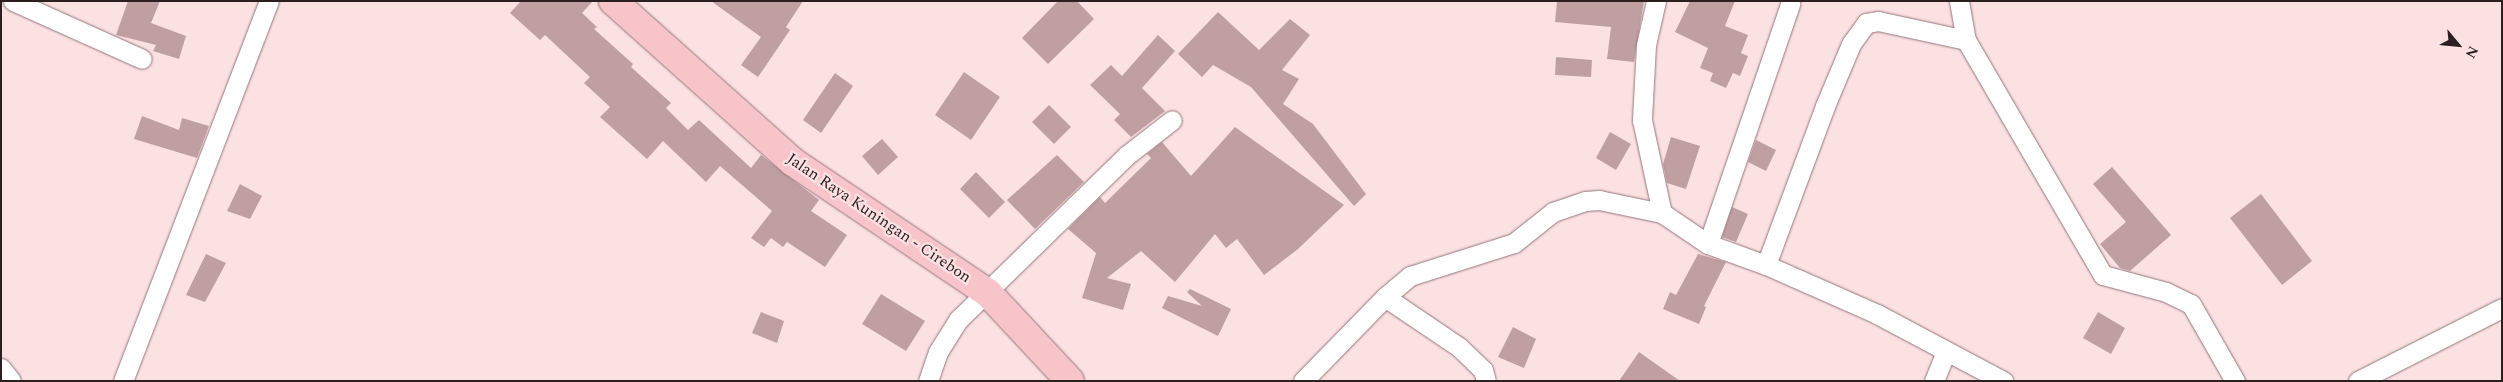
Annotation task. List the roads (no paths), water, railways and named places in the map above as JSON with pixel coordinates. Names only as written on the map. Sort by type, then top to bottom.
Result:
[{"type":"highway","name":"Jalan Raya Kuningan - Cirebon","points":[[613,1],[794,162],[988,293],[1070,381]]},
{"type":"street","points":[[123,381],[269,1]]},
{"type":"street","points":[[1656,1],[1646,45],[1642,120],[1662,212]]},
{"type":"street","points":[[1960,1],[1966,40],[2103,275],[2166,292],[2191,304],[2235,381]]},
{"type":"street","points":[[22,3],[142,59]]},
{"type":"street","points":[[1708,244],[1790,4]]},
{"type":"street","points":[[1766,265],[1825,106],[1851,44],[1866,23],[1878,20],[1966,40]]},
{"type":"street","points":[[928,381],[948,335],[959,319],[988,293],[1126,156],[1172,120]]},
{"type":"street","points":[[1303,381],[1385,297],[1410,276],[1514,243],[1553,212],[1585,201],[1615,201],[1662,212],[1708,244],[1766,265],[1877,314],[2003,381]]},
{"type":"street","points":[[1385,297],[1459,347],[1482,370],[1486,381]]},
{"type":"street","points":[[2358,381],[2502,308]]},
{"type":"street","points":[[1935,380],[1946,351]]},
{"type":"street","points":[[1,368],[10,381]]}]
